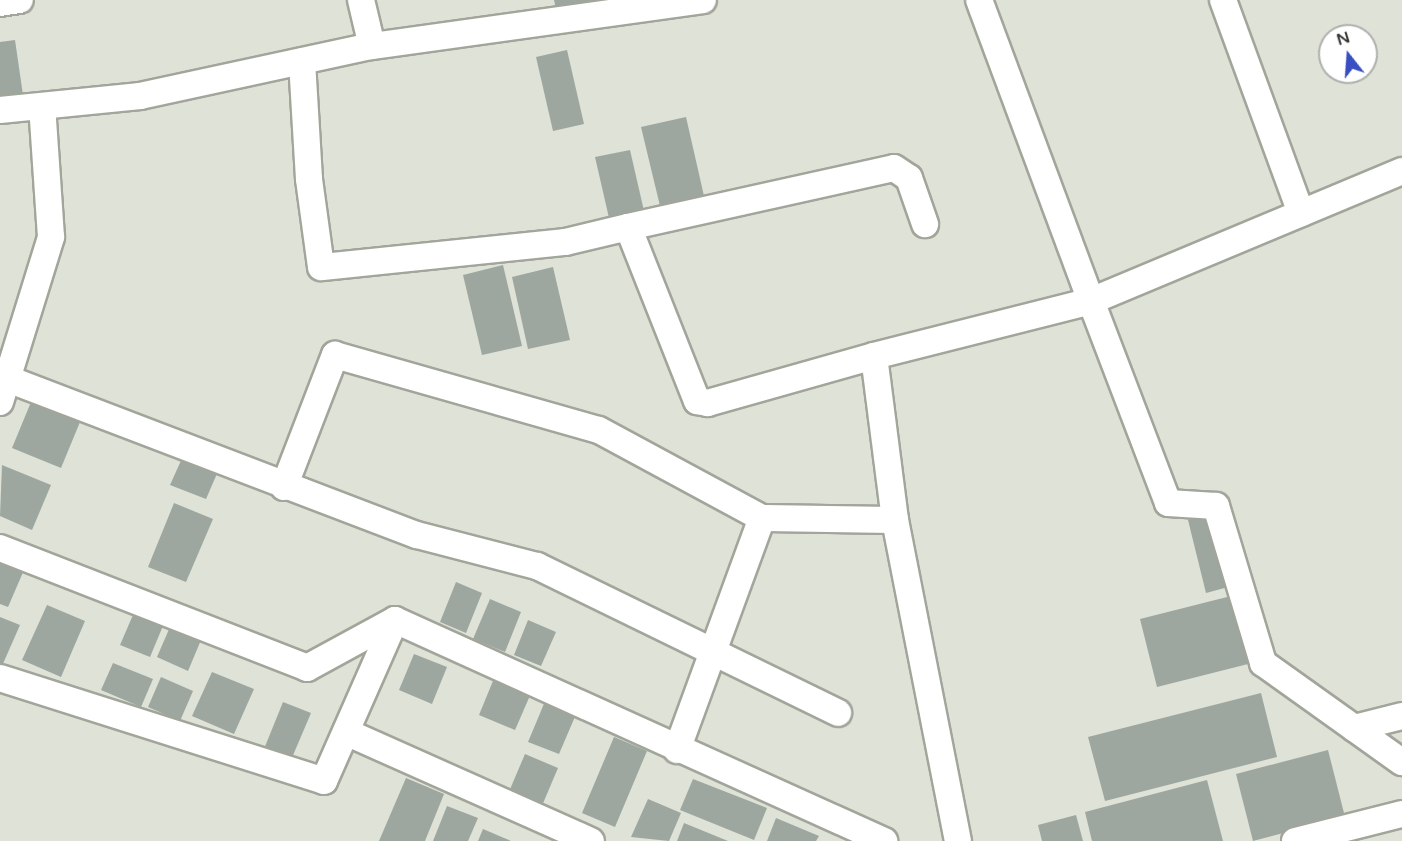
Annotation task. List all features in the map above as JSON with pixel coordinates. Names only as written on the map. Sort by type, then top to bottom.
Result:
[{"type":"street","points":[[0,3],[21,0]]},
{"type":"street","points":[[361,0],[372,46]]},
{"type":"street","points":[[0,110],[140,96],[372,46],[703,0]]},
{"type":"street","points":[[979,0],[1168,503],[1216,506],[1263,663],[1402,762]]},
{"type":"street","points":[[1223,0],[1301,213]]},
{"type":"street","points":[[302,61],[309,179],[321,267],[565,242],[894,168],[909,178],[925,224]]},
{"type":"street","points":[[42,106],[51,237],[2,386],[417,534],[537,566],[711,653],[838,713]]},
{"type":"street","points":[[628,227],[697,401],[708,403],[874,356],[1091,301],[1402,171]]},
{"type":"street","points":[[284,487],[335,356],[599,430],[762,518],[895,520]]},
{"type":"street","points":[[874,356],[895,520],[958,841]]},
{"type":"street","points":[[677,750],[762,518]]},
{"type":"street","points":[[0,548],[307,668],[394,620]]},
{"type":"street","points":[[0,678],[324,781],[394,620]]},
{"type":"street","points":[[394,620],[677,750],[845,833],[884,841]]},
{"type":"street","points":[[1354,728],[1402,716]]},
{"type":"street","points":[[346,732],[591,841]]},
{"type":"street","points":[[1295,841],[1402,814]]},
{"type":"building","points":[[554,0],[602,0],[603,8],[558,18]]},
{"type":"building","points":[[15,40],[24,102],[0,106],[0,42]]},
{"type":"building","points":[[567,50],[584,124],[553,131],[536,57]]},
{"type":"building","points":[[686,117],[704,196],[660,206],[641,127]]},
{"type":"building","points":[[630,150],[644,211],[609,218],[595,157]]},
{"type":"building","points":[[503,265],[522,346],[482,355],[463,275]]},
{"type":"building","points":[[553,267],[570,340],[528,349],[512,277]]},
{"type":"building","points":[[31,402],[80,422],[61,468],[12,448]]},
{"type":"building","points":[[184,454],[219,469],[206,499],[170,485]]},
{"type":"building","points":[[2,465],[51,485],[32,530],[0,516]]},
{"type":"building","points":[[174,503],[213,519],[186,582],[148,567]]},
{"type":"building","points":[[1214,514],[1232,586],[1206,593],[1188,520]]},
{"type":"building","points":[[0,560],[24,570],[8,607],[0,604]]},
{"type":"building","points":[[456,582],[482,593],[466,633],[440,622]]},
{"type":"building","points":[[1239,594],[1256,662],[1157,687],[1140,619]]},
{"type":"building","points":[[490,599],[521,612],[505,652],[473,639]]},
{"type":"building","points":[[47,605],[85,621],[61,677],[22,660]]},
{"type":"building","points":[[136,608],[165,621],[150,657],[120,645]]},
{"type":"building","points":[[0,617],[20,625],[2,666],[0,665]]},
{"type":"building","points":[[528,620],[556,632],[541,666],[514,655]]},
{"type":"building","points":[[170,627],[201,640],[188,671],[157,657]]},
{"type":"building","points":[[414,654],[447,667],[432,704],[399,690]]},
{"type":"building","points":[[113,663],[153,679],[141,707],[101,690]]},
{"type":"building","points":[[212,672],[254,689],[234,734],[192,716]]},
{"type":"building","points":[[495,676],[532,691],[515,730],[479,715]]},
{"type":"building","points":[[161,677],[193,691],[180,721],[148,707]]},
{"type":"building","points":[[1261,693],[1277,757],[1105,801],[1088,737]]},
{"type":"building","points":[[546,699],[577,712],[559,754],[528,742]]},
{"type":"building","points":[[283,702],[311,713],[291,760],[264,749]]},
{"type":"building","points":[[614,737],[647,751],[615,827],[582,813]]},
{"type":"building","points":[[1328,750],[1345,817],[1253,841],[1236,774]]},
{"type":"building","points":[[525,754],[558,768],[541,808],[508,794]]},
{"type":"building","points":[[406,778],[444,794],[425,841],[379,841]]},
{"type":"building","points":[[693,779],[767,808],[754,840],[680,810]]},
{"type":"building","points":[[1207,780],[1223,841],[1092,841],[1085,812]]},
{"type":"building","points":[[648,799],[681,813],[669,841],[631,837]]},
{"type":"building","points":[[447,806],[478,818],[468,841],[433,841]]},
{"type":"building","points":[[1076,815],[1083,841],[1042,841],[1038,825]]},
{"type":"building","points":[[776,818],[819,836],[816,841],[767,841]]},
{"type":"building","points":[[684,823],[728,841],[677,841]]},
{"type":"building","points":[[483,829],[511,841],[478,841]]}]
